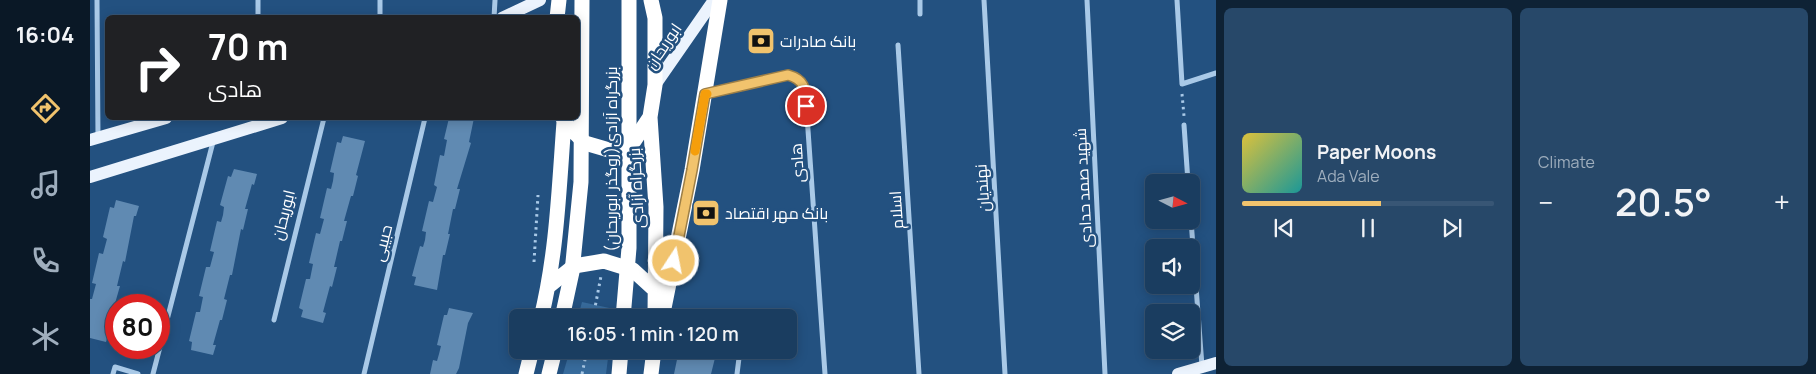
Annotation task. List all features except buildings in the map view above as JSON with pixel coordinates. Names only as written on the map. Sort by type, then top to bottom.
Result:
[{"type":"highway","points":[[556,15],[559,0]]},
{"type":"highway","name":"بزرگراه آزادی(روگذر ابوریحان)","points":[[564,309],[572,272],[581,182],[582,0]]},
{"type":"highway","name":"بزرگراه آزادی(روگذر ابوریحان)","points":[[624,309],[629,248],[629,0]]},
{"type":"highway","points":[[563,120],[585,143],[609,150],[634,141],[650,117],[655,85],[655,18],[651,0]]},
{"type":"highway","points":[[664,309],[692,170],[720,0]]},
{"type":"highway","name":"بزرگراه آزادی","points":[[650,117],[656,207],[655,309]]},
{"type":"highway","points":[[543,309],[549,286],[558,220],[563,120]]},
{"type":"highway","points":[[549,286],[574,266],[604,261],[633,270],[656,291]]},
{"type":"highway","points":[[526,374],[530,359]]},
{"type":"highway","points":[[549,374],[553,359]]},
{"type":"highway","points":[[619,374],[620,359]]},
{"type":"highway","points":[[651,374],[654,359]]},
{"type":"main road","points":[[508,15],[540,0]]},
{"type":"main road","name":"ابوریحان","points":[[655,85],[714,0]]},
{"type":"main road","points":[[94,139],[159,120]]},
{"type":"main road","points":[[90,177],[275,120]]},
{"type":"main road","points":[[1178,374],[1216,363]]},
{"type":"street","points":[[94,139],[97,0]]},
{"type":"street","points":[[258,0],[258,15]]},
{"type":"street","points":[[380,0],[380,15]]},
{"type":"street","points":[[494,15],[495,0]]},
{"type":"street","points":[[920,0],[920,14]]},
{"type":"street","name":"نهندیان","points":[[984,0],[1005,374]]},
{"type":"street","name":"شهید صمد حدادی","points":[[1086,0],[1105,374]]},
{"type":"street","points":[[1177,0],[1182,84],[1216,73]]},
{"type":"street","name":"اسلام","points":[[898,45],[919,374]]},
{"type":"street","name":"هادی","points":[[705,94],[788,75],[797,78],[804,87],[825,374]]},
{"type":"street","name":"ابوریحان","points":[[274,320],[324,120]]},
{"type":"street","name":"حبیبی","points":[[364,374],[425,120]]},
{"type":"street","points":[[1184,125],[1187,174]]},
{"type":"street","points":[[154,374],[213,139]]},
{"type":"street","points":[[1192,229],[1202,367]]},
{"type":"street","points":[[737,374],[739,359]]},
{"type":"street","points":[[113,374],[115,367],[138,374]]},
{"type":"path","points":[[1182,84],[1184,125]]},
{"type":"path","points":[[534,267],[538,195]]},
{"type":"path","points":[[595,309],[604,261]]},
{"type":"path","points":[[582,374],[585,359]]},
{"type":"shaded area","points":[[582,302],[614,309],[580,309]]},
{"type":"shaded area","points":[[567,359],[608,359],[606,374],[563,374]]},
{"type":"slow traffic","points":[[695,151],[705,94],[707,94]]},
{"type":"place","name":"بانک صادرات","points":[[761,41]]},
{"type":"place","name":"بانک مهر اقتصاد","points":[[706,213]]},
{"type":"route","points":[[674,261],[705,94],[788,75],[797,78],[804,87],[806,106]]}]
